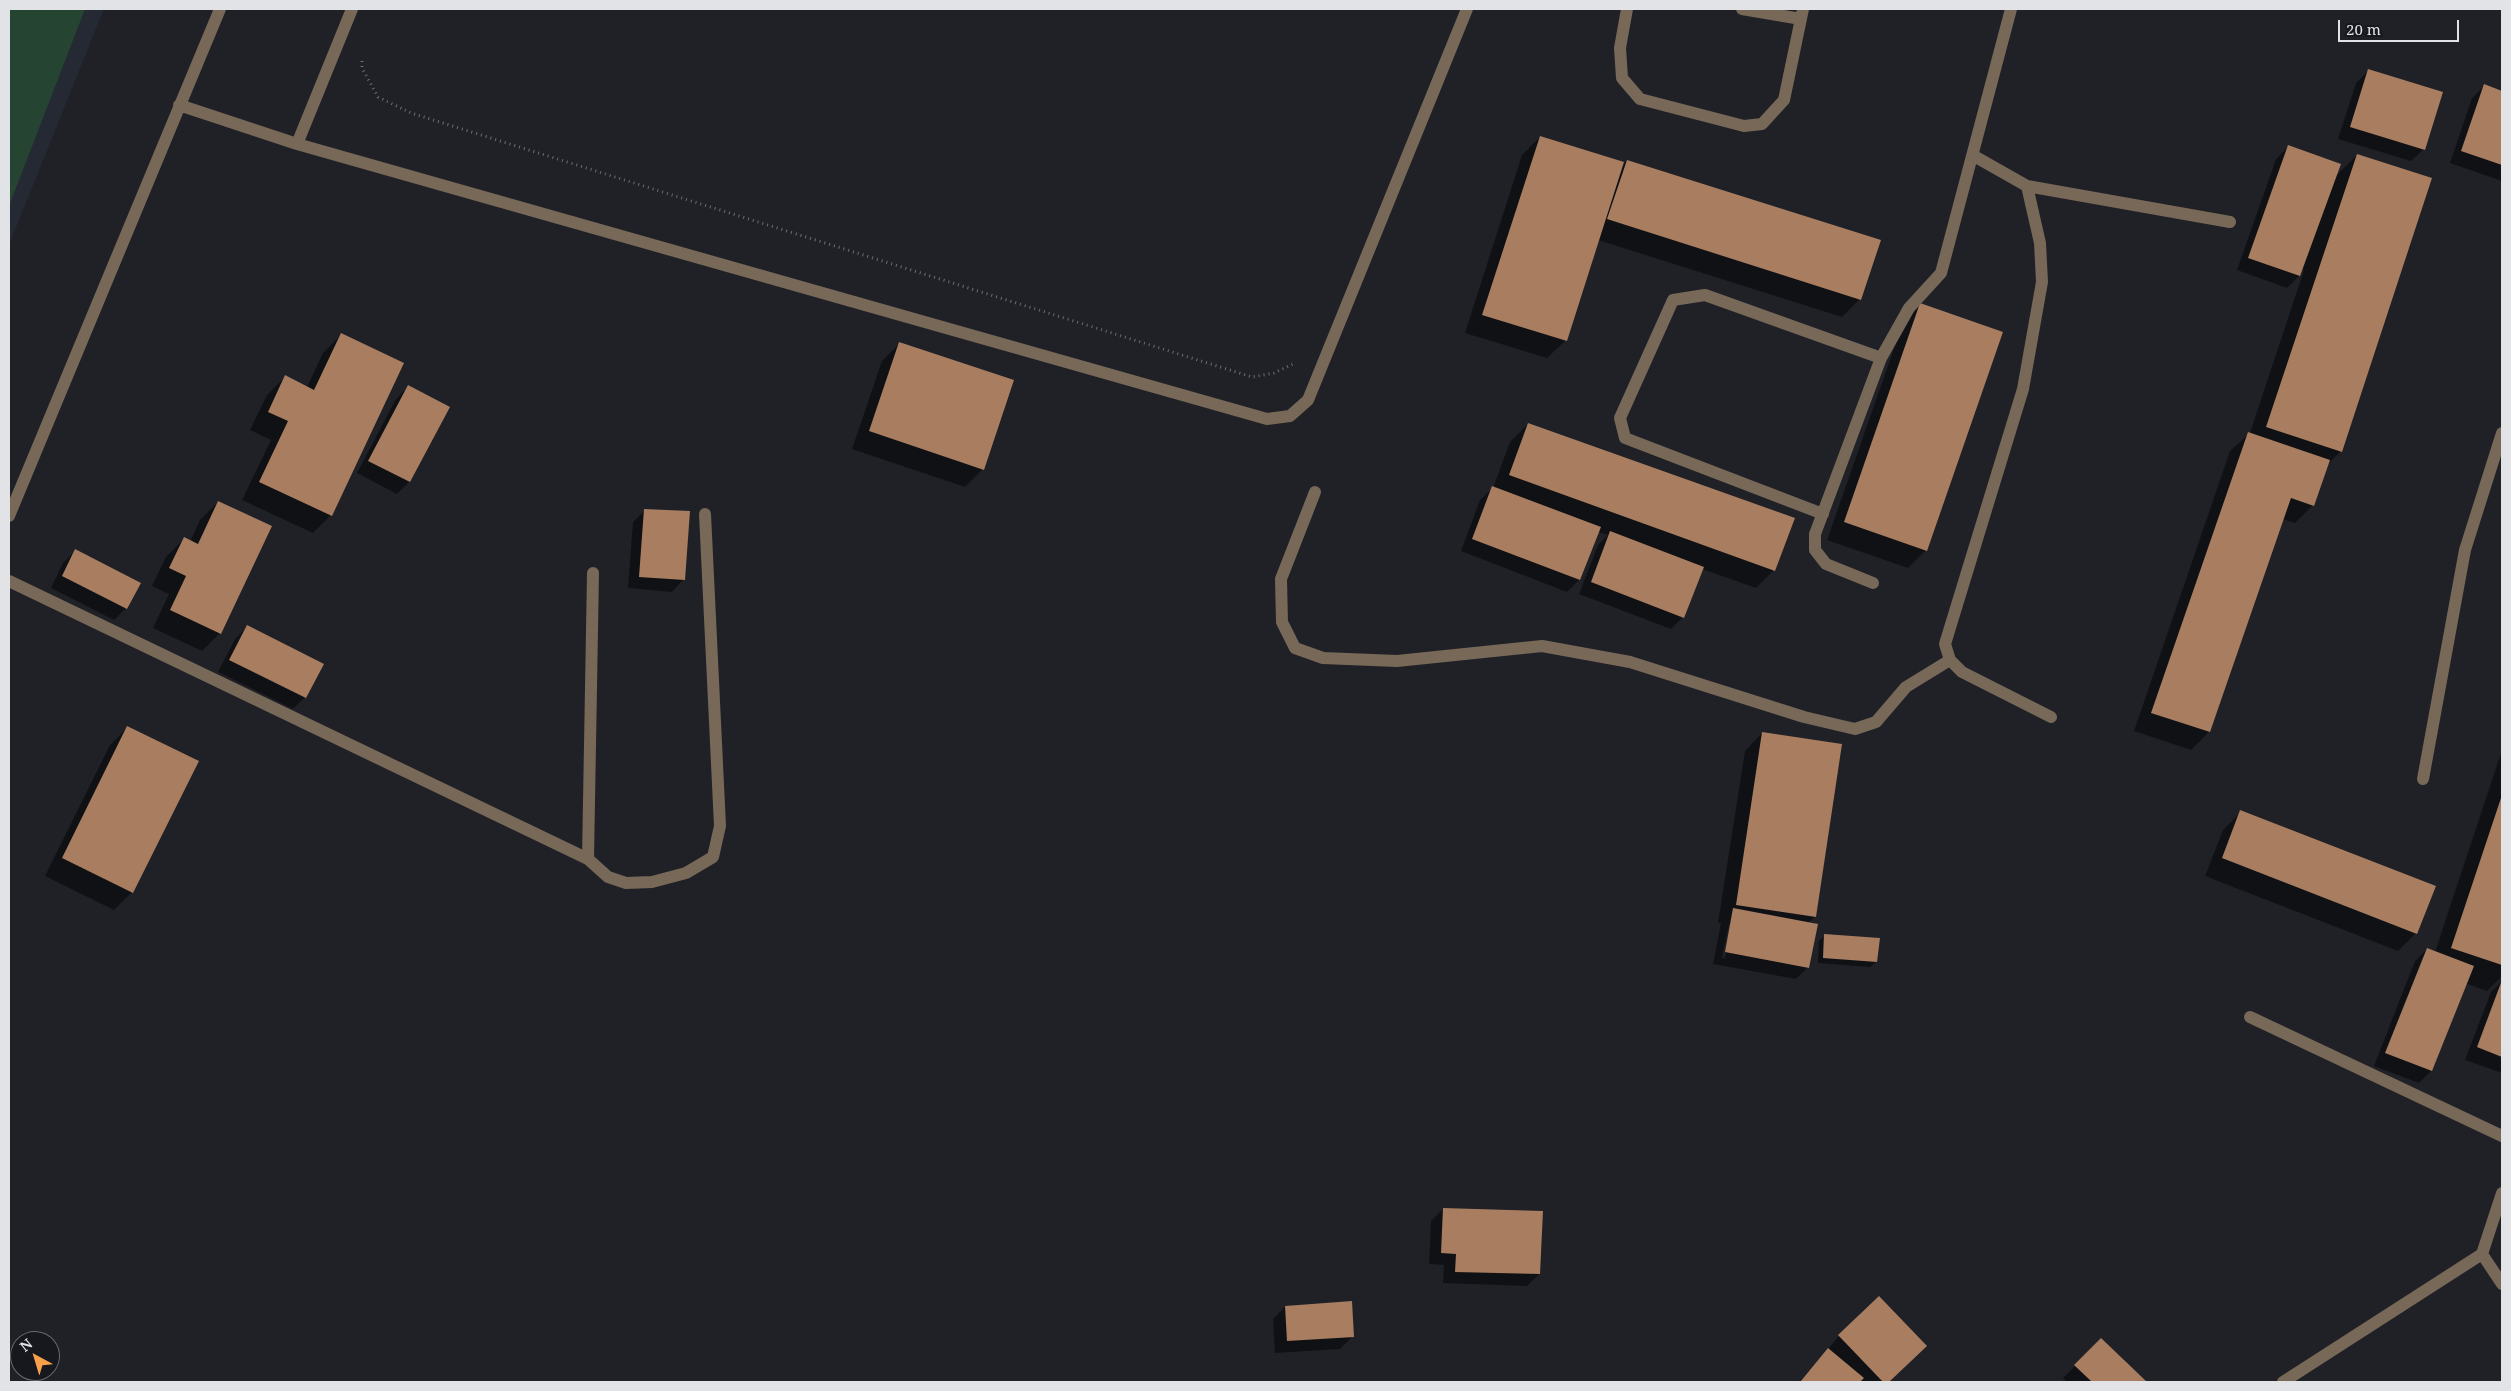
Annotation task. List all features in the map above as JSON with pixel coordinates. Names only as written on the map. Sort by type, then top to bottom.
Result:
[{"type":"street","points":[[9,516],[220,9]]},
{"type":"street","points":[[297,144],[352,9]]},
{"type":"street","points":[[179,105],[297,144],[1267,420],[1290,416],[1308,400],[1467,9]]},
{"type":"street","points":[[1627,9],[1620,48],[1622,78],[1640,100],[1744,126],[1762,124],[1784,100],[1802,14],[1742,9]]},
{"type":"street","points":[[1873,583],[1826,564],[1815,550],[1815,534],[1880,358],[1909,308],[1941,273],[1974,156],[2011,9]]},
{"type":"street","points":[[1974,156],[2027,186],[2230,222]]},
{"type":"street","points":[[2027,186],[2040,242],[2042,282],[2023,390],[1946,644],[1950,660],[1962,672],[2051,717]]},
{"type":"street","points":[[1823,514],[1625,438],[1620,418],[1673,300],[1705,295],[1880,358]]},
{"type":"street","points":[[2423,779],[2465,550],[2502,434]]},
{"type":"street","points":[[1314,492],[1280,579],[1282,622],[1295,648],[1322,658],[1397,661],[1542,646],[1630,662],[1804,717],[1855,729],[1876,722],[1906,687],[1950,660]]},
{"type":"street","points":[[9,581],[588,858],[608,877],[626,883],[652,882],[686,873],[713,857],[720,826],[705,514]]},
{"type":"street","points":[[588,858],[593,573]]},
{"type":"street","points":[[2250,1017],[2502,1136]]},
{"type":"street","points":[[2283,1382],[2482,1254],[2502,1193]]},
{"type":"street","points":[[2482,1254],[2502,1284]]},
{"type":"path","points":[[362,54],[362,68],[378,97],[411,113],[1252,376],[1274,373],[1297,362]]},
{"type":"shaded area","points":[[9,9],[104,9],[9,245]]},
{"type":"green space","points":[[9,9],[85,9],[9,206]]},
{"type":"building","points":[[2368,69],[2443,92],[2425,150],[2350,127]]},
{"type":"building","points":[[2484,84],[2502,91],[2502,165],[2461,151]]},
{"type":"building","points":[[1540,136],[1624,162],[1567,341],[1482,315]]},
{"type":"building","points":[[2288,145],[2341,164],[2300,276],[2248,258]]},
{"type":"building","points":[[2357,154],[2432,178],[2342,452],[2266,427]]},
{"type":"building","points":[[1627,160],[1881,240],[1861,300],[1607,219]]},
{"type":"building","points":[[1920,303],[2003,332],[1927,551],[1844,522]]},
{"type":"building","points":[[341,333],[404,363],[332,516],[259,482],[288,421],[268,412],[285,375],[314,390]]},
{"type":"building","points":[[899,342],[1014,380],[984,470],[869,431]]},
{"type":"building","points":[[408,385],[450,407],[410,482],[368,461]]},
{"type":"building","points":[[1528,423],[1795,518],[1775,571],[1509,475]]},
{"type":"building","points":[[2248,432],[2330,460],[2314,506],[2291,498],[2210,732],[2151,713]]},
{"type":"building","points":[[1492,486],[1601,527],[1580,580],[1472,539]]},
{"type":"building","points":[[218,501],[272,526],[221,634],[170,610],[186,576],[169,568],[184,537],[198,544]]},
{"type":"building","points":[[644,509],[690,511],[685,580],[639,577]]},
{"type":"building","points":[[1610,531],[1704,567],[1684,618],[1591,582]]},
{"type":"building","points":[[75,549],[141,583],[127,609],[62,576]]},
{"type":"building","points":[[247,625],[324,664],[306,698],[229,660]]},
{"type":"building","points":[[127,726],[199,761],[133,893],[62,858]]},
{"type":"building","points":[[1762,732],[1842,744],[1816,917],[1736,905]]},
{"type":"building","points":[[2502,795],[2502,965],[2451,948]]},
{"type":"building","points":[[2240,810],[2436,886],[2417,934],[2222,858]]},
{"type":"building","points":[[1733,908],[1818,924],[1809,968],[1725,952]]},
{"type":"building","points":[[1824,934],[1880,938],[1877,962],[1823,958]]},
{"type":"building","points":[[2427,948],[2474,966],[2432,1071],[2385,1053]]},
{"type":"building","points":[[2502,980],[2502,1057],[2477,1047]]},
{"type":"building","points":[[1443,1208],[1543,1211],[1540,1274],[1455,1272],[1456,1254],[1441,1253]]},
{"type":"building","points":[[1879,1296],[1927,1346],[1889,1382],[1883,1382],[1838,1335]]},
{"type":"building","points":[[1352,1301],[1354,1337],[1287,1341],[1285,1306]]},
{"type":"building","points":[[2101,1338],[2147,1382],[2092,1382],[2074,1365]]},
{"type":"building","points":[[1828,1348],[1864,1378],[1860,1382],[1800,1382]]}]
